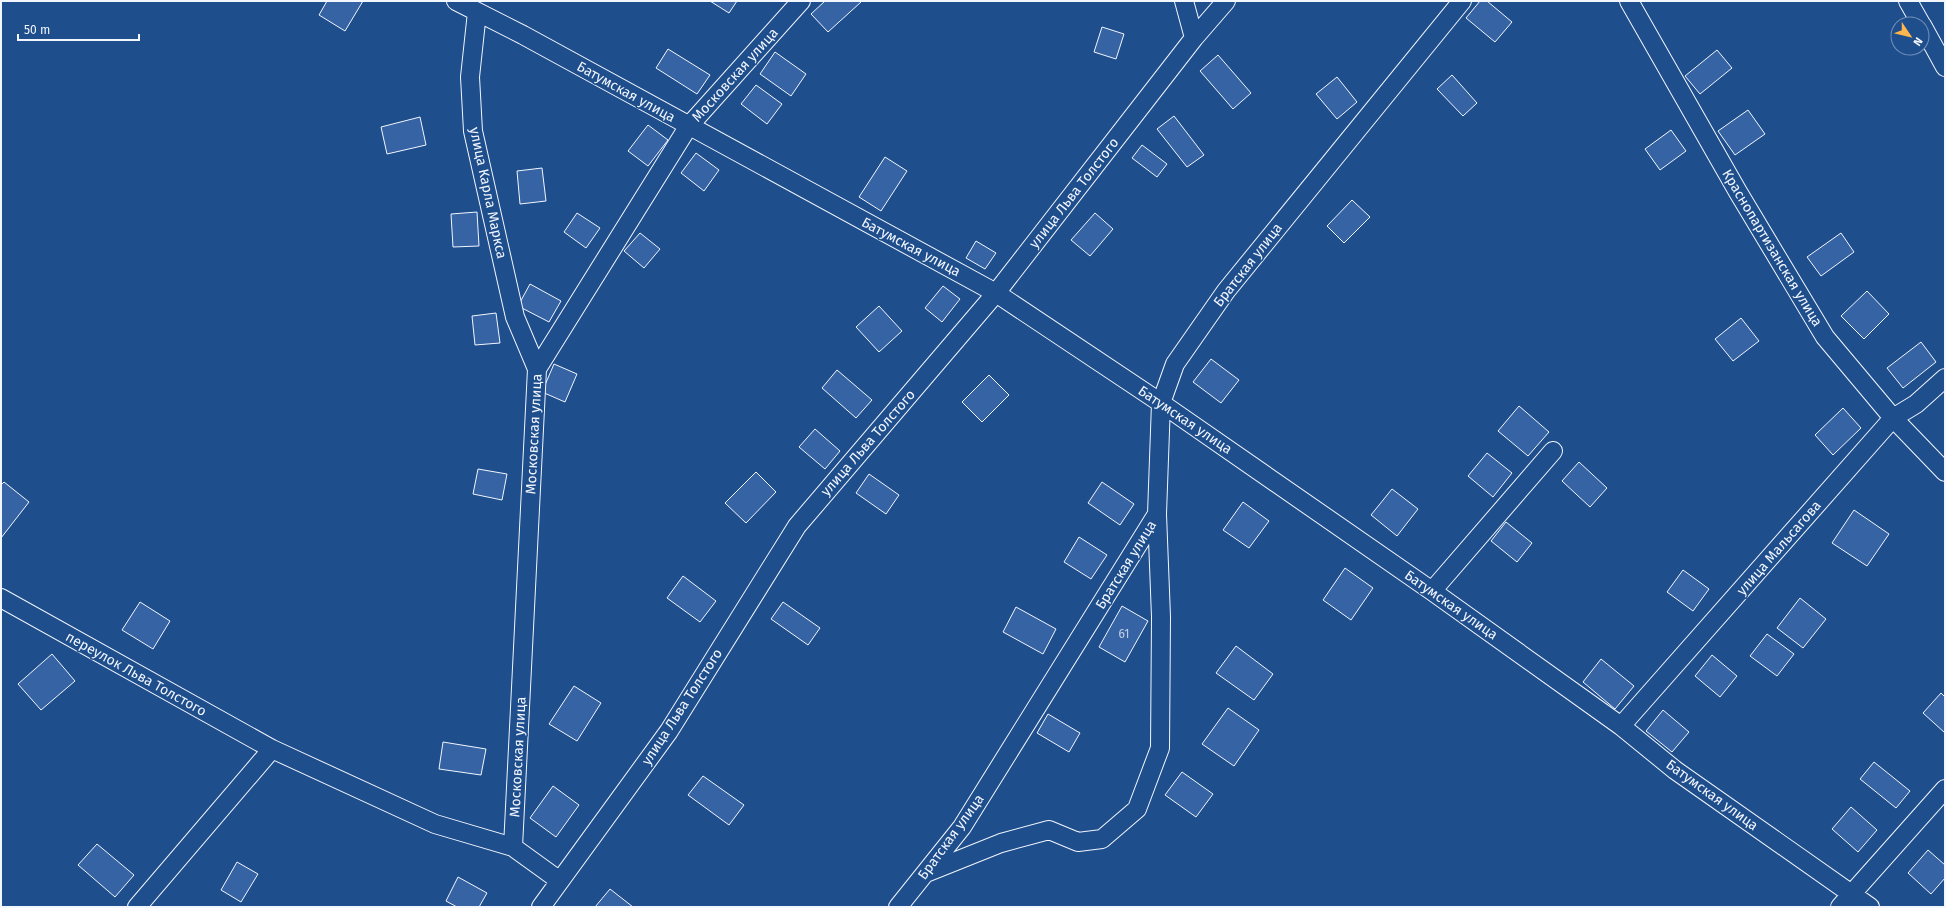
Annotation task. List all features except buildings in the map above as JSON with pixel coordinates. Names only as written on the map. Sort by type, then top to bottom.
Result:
[{"type":"street","name":"Батумская улица","points":[[456,1],[523,35],[688,127],[996,293],[1161,403],[1432,591],[1622,726],[1675,770],[1846,900],[1870,907]]},
{"type":"street","name":"Московская улица","points":[[513,847],[537,369],[688,127],[801,1]]},
{"type":"street","points":[[1184,1],[1194,38]]},
{"type":"street","name":"улица Льва Толстого","points":[[541,907],[668,731],[797,526],[996,293],[1194,38],[1226,1]]},
{"type":"street","name":"Братская улица","points":[[898,907],[962,827],[1157,514],[1161,403],[1175,364],[1226,290],[1462,1]]},
{"type":"street","name":"Краснопартизанская улица","points":[[1629,1],[1738,192],[1825,337],[1893,418],[1945,472]]},
{"type":"street","points":[[1908,1],[1917,16]]},
{"type":"street","name":"улица Карла Маркса","points":[[477,12],[470,77],[473,131],[515,317],[537,369]]},
{"type":"street","points":[[1930,39],[1945,66]]},
{"type":"street","name":"улица Мальсагова","points":[[1622,726],[1893,418],[1916,404],[1945,378]]},
{"type":"street","points":[[1432,591],[1553,451]]},
{"type":"street","points":[[925,874],[1001,843],[1049,830],[1078,842],[1102,839],[1137,809],[1160,748],[1161,617],[1157,514]]},
{"type":"street","name":"переулок Льва Толстого","points":[[1,598],[272,749],[435,824],[513,847]]},
{"type":"street","points":[[137,907],[272,749]]},
{"type":"street","points":[[1846,900],[1945,789]]},
{"type":"street","points":[[513,847],[560,881]]}]
